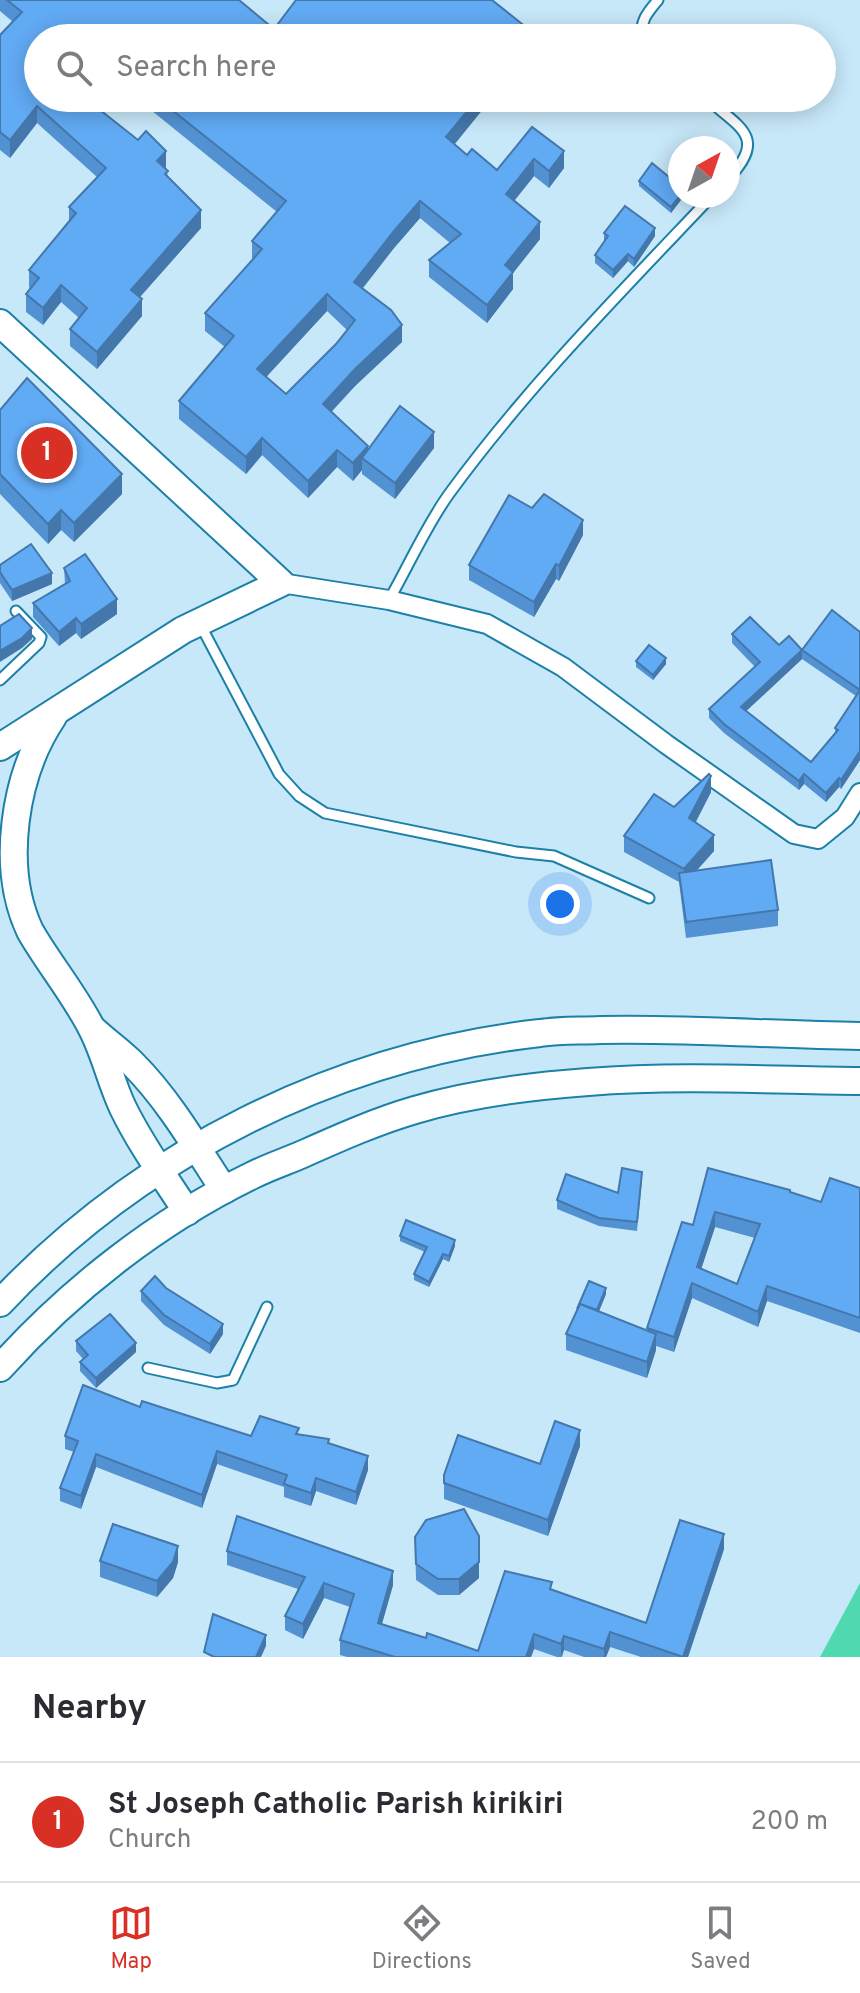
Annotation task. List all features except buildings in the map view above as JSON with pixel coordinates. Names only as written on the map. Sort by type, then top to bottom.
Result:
[{"type":"main road","points":[[0,323],[281,583],[199,623],[60,706],[0,747]]},
{"type":"main road","points":[[60,706],[39,739],[17,801],[13,871],[17,902],[29,929],[92,1029],[123,1108],[187,1212]]},
{"type":"main road","points":[[0,903],[29,929]]},
{"type":"main road","points":[[0,1303],[67,1238],[122,1195],[266,1110],[335,1080],[441,1049],[542,1032],[673,1028],[858,1036]]},
{"type":"main road","points":[[92,1029],[148,1081],[224,1190]]},
{"type":"main road","points":[[0,1368],[50,1317],[119,1258],[187,1212],[255,1174],[340,1137],[416,1109],[499,1093],[587,1082],[692,1077],[858,1081]]},
{"type":"street","points":[[281,583],[389,600],[487,624],[563,667],[794,834],[818,839],[845,817],[860,793]]},
{"type":"lane","points":[[642,24],[658,0]]},
{"type":"lane","points":[[722,112],[741,128],[747,138],[749,151],[740,166]]},
{"type":"lane","points":[[389,600],[448,496],[509,419],[629,283],[701,208]]},
{"type":"lane","points":[[0,680],[39,643],[41,637],[16,611]]},
{"type":"lane","points":[[199,623],[279,774],[299,796],[325,813],[516,852],[554,856],[649,898]]},
{"type":"lane","points":[[148,1368],[217,1383],[233,1380],[267,1307]]},
{"type":"shaded area","points":[[860,1583],[860,1657],[820,1657]]},
{"type":"place","name":"St Joseph Catholic Parish kirikiri","points":[[47,453]]}]
